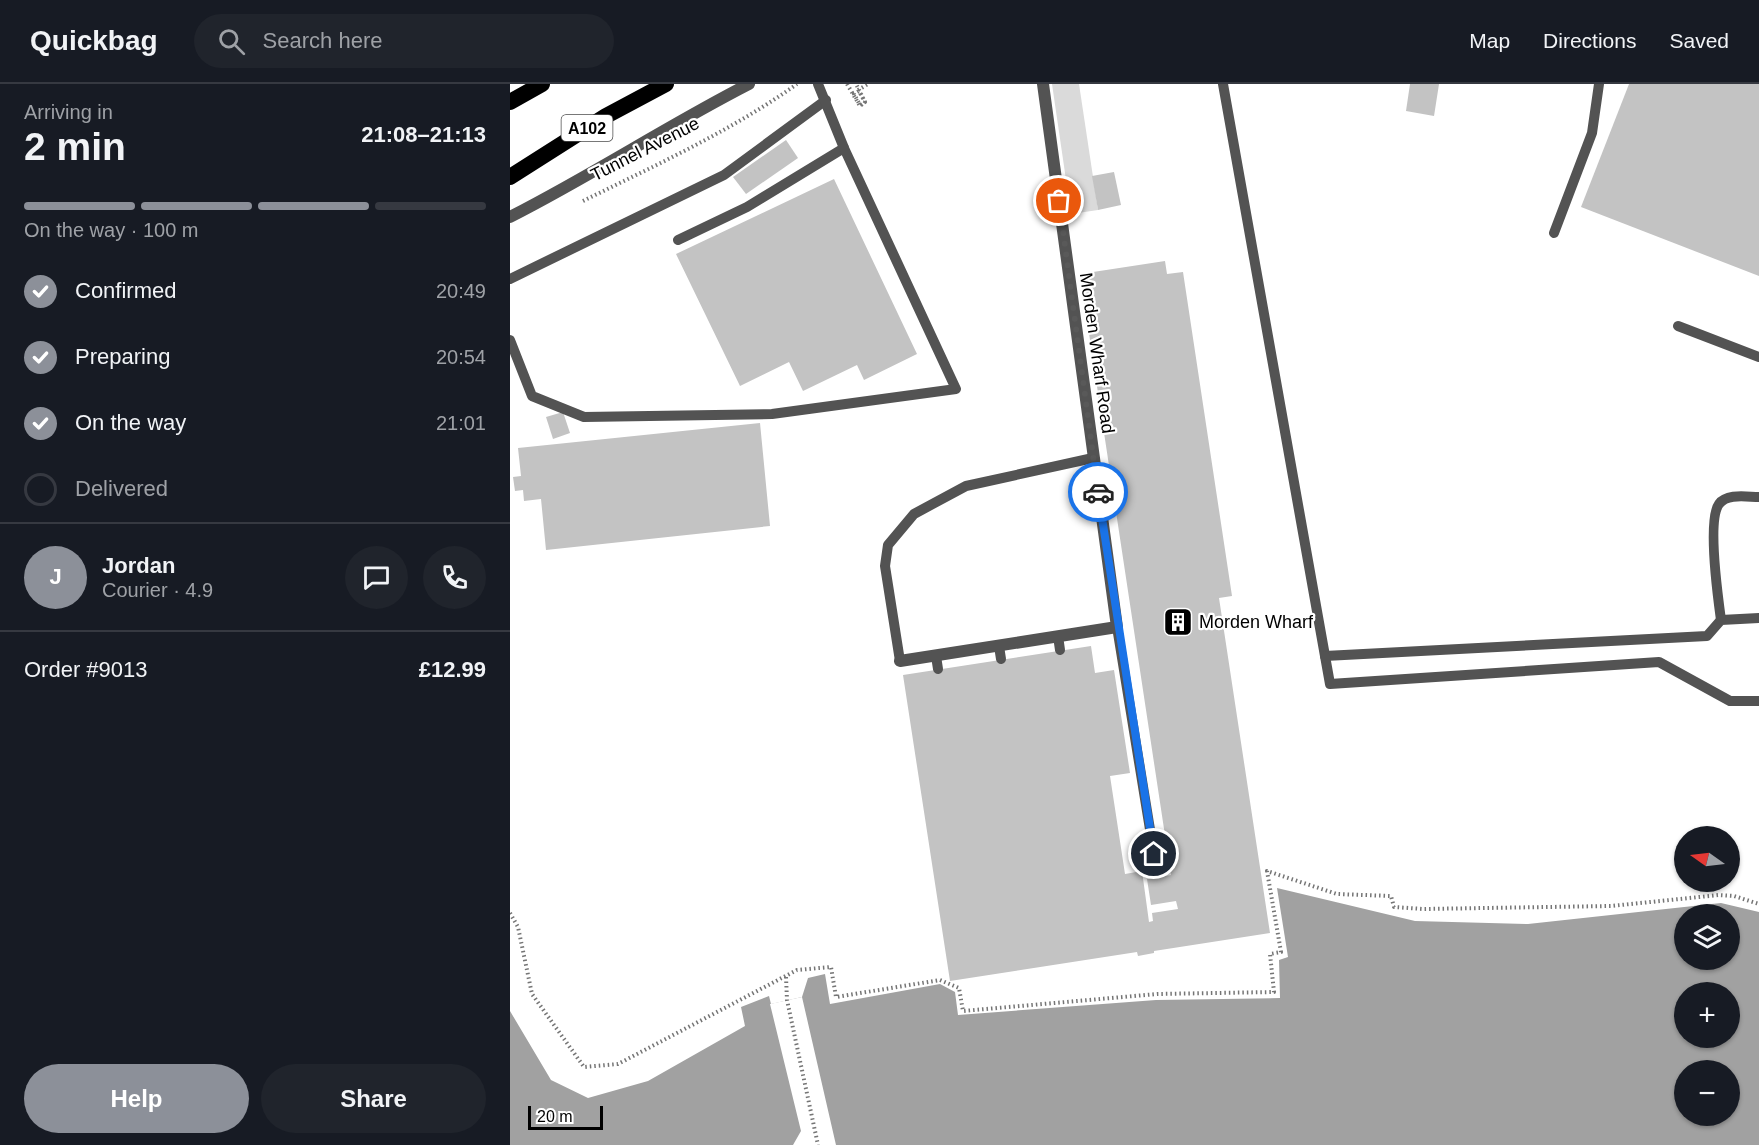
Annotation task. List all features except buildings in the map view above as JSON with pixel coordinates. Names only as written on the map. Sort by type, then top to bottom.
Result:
[{"type":"highway","points":[[510,102],[542,84]]},
{"type":"highway","name":"A102","points":[[510,177],[606,116],[666,84]]},
{"type":"street","name":"Tunnel Avenue","points":[[510,217],[560,192],[639,144],[748,84]]},
{"type":"street","name":"Morden Wharf Road","points":[[1043,84],[1118,627]]},
{"type":"street","points":[[900,661],[1118,627]]},
{"type":"lane","points":[[510,340],[532,396],[584,417],[772,414],[957,389],[844,148],[818,84]]},
{"type":"lane","points":[[1223,84],[1330,684],[1659,662],[1730,701],[1759,701]]},
{"type":"lane","points":[[1554,233],[1592,133],[1599,84]]},
{"type":"lane","points":[[510,279],[724,175],[826,100]]},
{"type":"lane","points":[[678,240],[747,207],[844,148]]},
{"type":"lane","points":[[1678,326],[1759,357]]},
{"type":"lane","points":[[900,661],[885,566],[888,545],[914,514],[966,486],[1093,458]]},
{"type":"lane","points":[[1721,621],[1715,562],[1714,513],[1720,502],[1731,497],[1759,497]]},
{"type":"lane","points":[[1325,656],[1707,636],[1721,621],[1759,618]]},
{"type":"lane","points":[[1118,627],[1154,854]]},
{"type":"lane","points":[[1059,636],[1060,650]]},
{"type":"lane","points":[[999,646],[1001,659]]},
{"type":"lane","points":[[936,656],[938,669]]},
{"type":"path","points":[[847,84],[860,106],[865,102],[856,84]]},
{"type":"path","points":[[854,93],[866,84]]},
{"type":"path","name":"Tunnel Avenue","points":[[582,202],[685,150],[775,100],[795,86]]},
{"type":"path","points":[[854,93],[859,91]]},
{"type":"path","points":[[510,913],[519,927],[532,994],[584,1067],[618,1064],[797,970],[831,967],[836,997],[940,980],[959,988],[963,1011],[1157,994],[1274,992],[1270,954],[1281,952],[1267,871],[1337,894],[1391,897],[1394,907],[1423,909],[1611,906],[1719,895],[1734,896],[1759,904]]},
{"type":"path","points":[[786,977],[787,1000],[818,1145]]},
{"type":"shaded area","points":[[1052,84],[1079,84],[1098,210],[1071,214]]},
{"type":"shaded area","points":[[1277,888],[1415,921],[1528,924],[1674,908],[1674,970],[1740,970],[1740,908],[1759,912],[1759,1145],[510,1145],[510,1011],[551,1080],[588,1098],[648,1081],[745,1026],[741,1007],[769,996],[771,1004],[802,997],[808,978],[825,974],[830,1004],[940,984],[955,992],[958,1015],[1156,1000],[1280,998],[1279,960],[1288,957]]},
{"type":"pier","points":[[802,997],[836,1145],[793,1145],[801,1131],[770,1004]]},
{"type":"way so far","points":[[1059,201],[1098,492]]},
{"type":"place","name":"Morden Wharf","points":[[1178,622]]},
{"type":"route","points":[[1098,492],[1154,854]]}]
